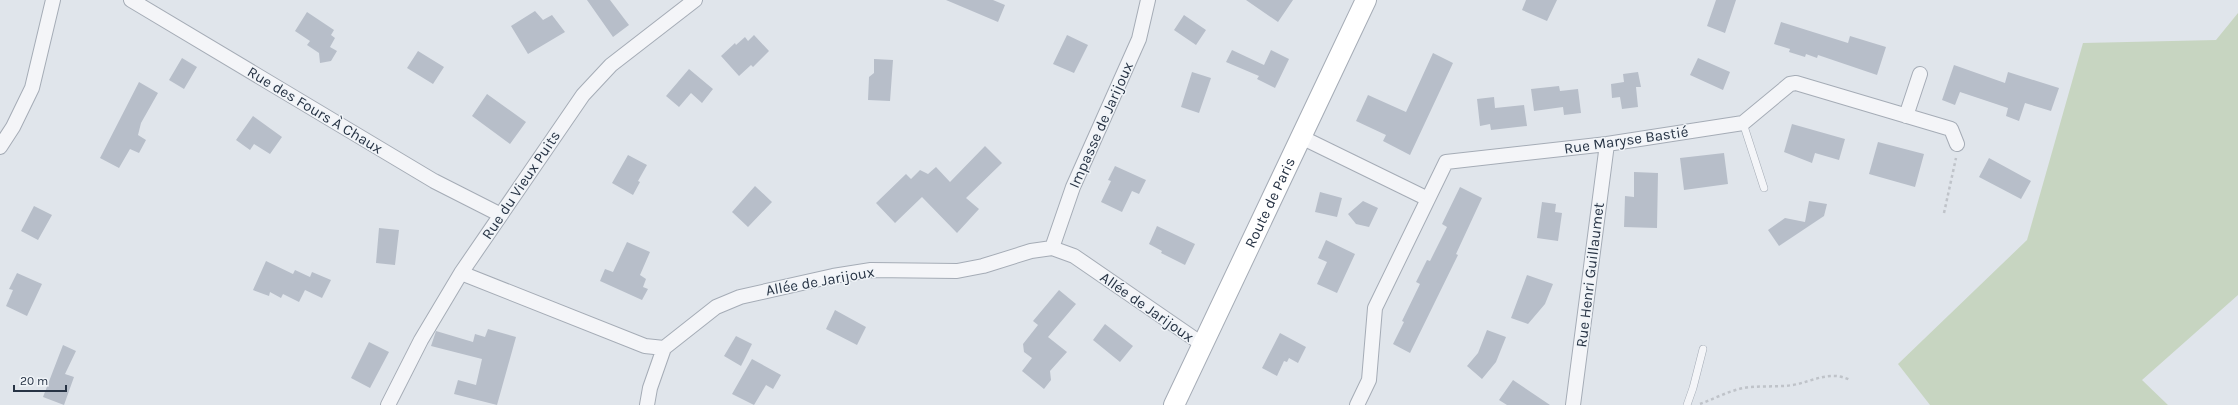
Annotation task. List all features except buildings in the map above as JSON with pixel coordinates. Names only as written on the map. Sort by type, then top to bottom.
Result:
[{"type":"main road","name":"Route de Paris","points":[[1174,405],[1366,0]]},
{"type":"street","points":[[0,147],[13,127],[32,88],[53,0]]},
{"type":"street","name":"Rue des Fours À Chaux","points":[[131,0],[434,180],[501,215]]},
{"type":"street","name":"Rue du Vieux Puits","points":[[388,405],[421,340],[461,273],[583,95],[611,64],[695,0]]},
{"type":"street","name":"Impasse de Jarijoux","points":[[1052,248],[1073,188],[1139,40],[1148,0]]},
{"type":"street","points":[[1906,116],[1920,74]]},
{"type":"street","points":[[1743,123],[1790,84],[1796,83],[1951,129],[1957,144]]},
{"type":"street","name":"Rue Maryse Bastié","points":[[1428,199],[1446,162],[1607,144],[1743,123]]},
{"type":"street","points":[[1301,137],[1428,199],[1375,308],[1369,380],[1357,405]]},
{"type":"street","name":"Rue Henri Guillaumet","points":[[1573,405],[1607,144]]},
{"type":"street","name":"Allée de Jarijoux","points":[[664,348],[716,307],[740,297],[832,276],[871,270],[957,271],[983,266],[1031,251],[1052,248],[1074,256],[1202,344]]},
{"type":"street","points":[[461,273],[645,346],[664,348],[650,388],[647,405]]},
{"type":"lane","points":[[1743,123],[1764,188]]},
{"type":"lane","points":[[1687,405],[1694,388],[1703,349]]},
{"type":"path","points":[[1944,213],[1955,166],[1957,144]]},
{"type":"path","points":[[1698,405],[1735,390],[1748,387],[1792,385],[1831,375],[1840,375],[1850,380]]},
{"type":"green space","points":[[2238,13],[2238,295],[2142,380],[2168,405],[1930,405],[1898,364],[2027,240],[2083,43],[2216,40]]}]
